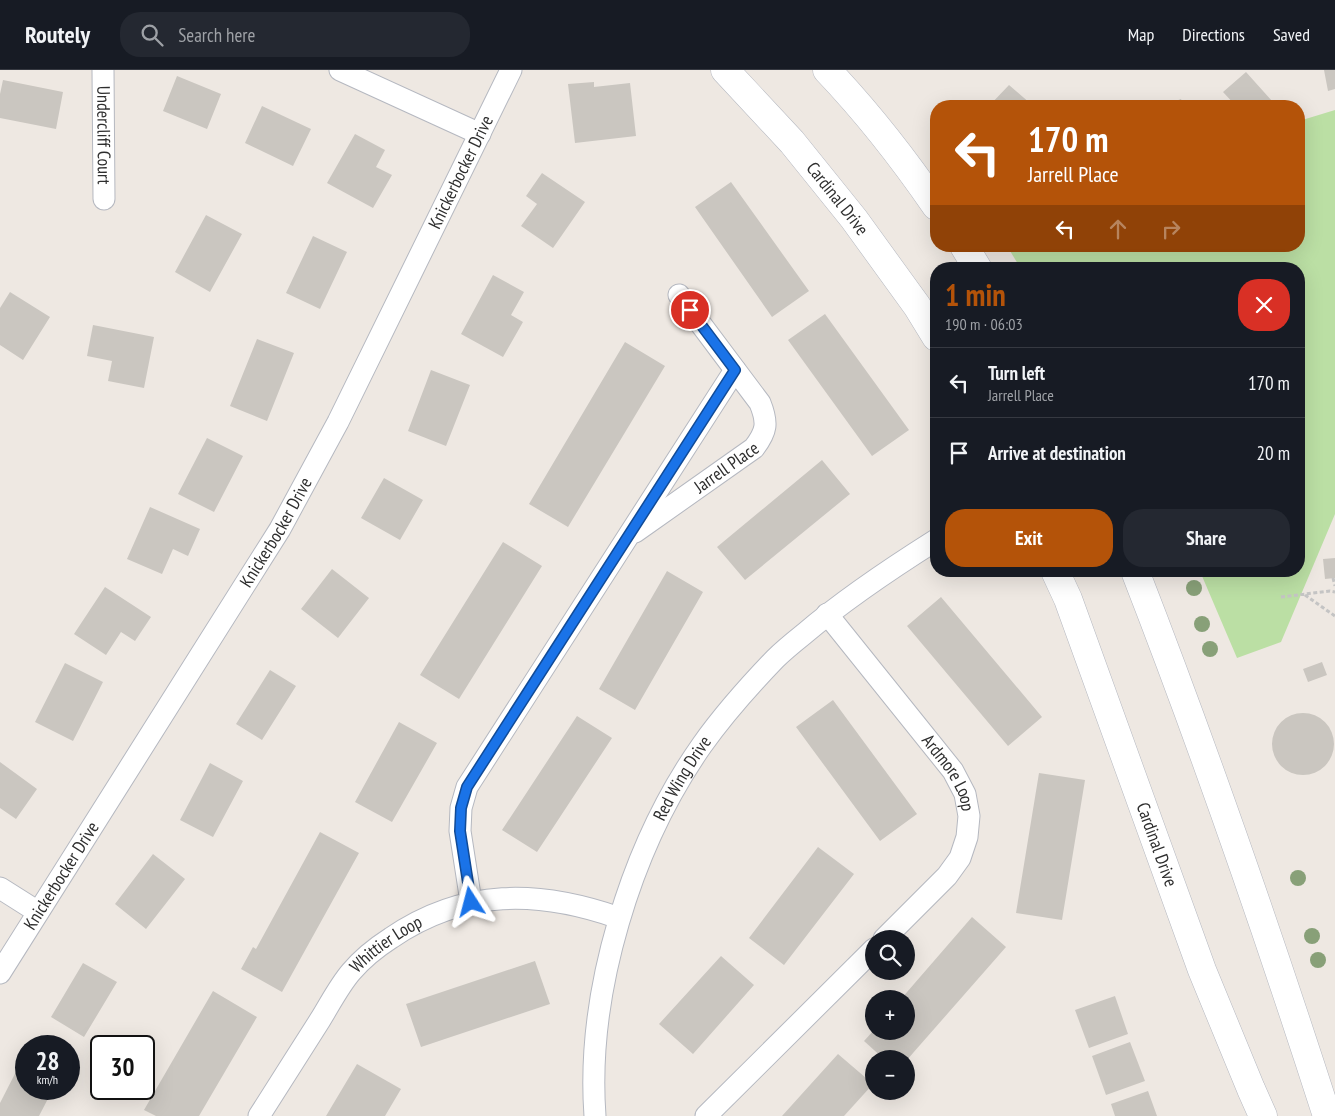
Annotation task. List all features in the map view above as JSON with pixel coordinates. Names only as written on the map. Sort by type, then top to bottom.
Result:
[{"type":"main road","name":"Cardinal Drive","points":[[725,70],[792,142],[854,219],[917,306],[930,327]]},
{"type":"main road","points":[[828,70],[913,172],[930,197]]},
{"type":"main road","name":"Cardinal Drive","points":[[1058,577],[1068,600],[1202,970],[1263,1116]]},
{"type":"main road","points":[[1137,577],[1174,672],[1328,1116]]},
{"type":"main road","points":[[1328,1116],[1335,1105]]},
{"type":"street","name":"Undercliff Court","points":[[103,70],[104,199]]},
{"type":"street","points":[[340,70],[480,134]]},
{"type":"street","name":"Knickerbocker Drive","points":[[0,973],[280,528],[342,414],[511,70]]},
{"type":"street","name":"Jarrell Place","points":[[626,538],[754,448],[766,427],[765,416],[760,403],[679,295]]},
{"type":"street","name":"Jarrell Place","points":[[471,902],[460,831],[461,808],[467,787],[735,370]]},
{"type":"street","name":"Red Wing Drive","points":[[595,1116],[595,1054],[602,988],[619,918],[646,848],[671,795],[702,746],[737,700],[777,657],[827,614],[890,568],[930,544]]},
{"type":"street","name":"Ardmore Loop","points":[[827,614],[953,771],[965,794],[968,816],[967,838],[960,858],[947,876],[893,930]]},
{"type":"street","points":[[0,888],[38,912]]},
{"type":"street","name":"Whittier Loop","points":[[259,1116],[350,972],[377,947],[407,927],[433,914],[471,902],[510,897],[552,901],[596,910],[619,918]]},
{"type":"street","points":[[706,1116],[865,958]]},
{"type":"path","points":[[1333,578],[1335,586]]},
{"type":"path","points":[[1281,598],[1335,592]]},
{"type":"path","points":[[1304,595],[1335,616]]},
{"type":"green space","points":[[1335,110],[1335,514],[1281,642],[1237,658],[1202,577],[1305,577],[1305,262],[1017,262],[1011,252],[1305,252],[1305,119]]},
{"type":"building","points":[[1324,70],[1335,70],[1335,89],[1328,91]]},
{"type":"building","points":[[1246,72],[1271,100],[1230,100],[1223,92]]},
{"type":"building","points":[[177,76],[221,94],[207,129],[163,111]]},
{"type":"building","points":[[3,80],[63,92],[56,129],[0,118],[0,94]]},
{"type":"building","points":[[594,82],[594,87],[630,83],[636,136],[575,143],[568,84]]},
{"type":"building","points":[[1009,85],[1026,100],[995,100]]},
{"type":"building","points":[[262,106],[311,129],[293,166],[245,143]]},
{"type":"building","points":[[355,134],[385,150],[376,167],[392,175],[373,208],[327,183]]},
{"type":"building","points":[[542,173],[585,202],[553,248],[521,226],[537,204],[526,196]]},
{"type":"building","points":[[731,182],[809,291],[772,317],[695,207]]},
{"type":"building","points":[[206,215],[242,234],[210,292],[175,272]]},
{"type":"building","points":[[313,236],[347,252],[320,309],[286,293]]},
{"type":"building","points":[[493,275],[524,292],[511,315],[523,322],[503,357],[461,334]]},
{"type":"building","points":[[10,292],[50,317],[23,360],[0,345],[0,308]]},
{"type":"building","points":[[825,314],[909,430],[872,456],[788,340]]},
{"type":"building","points":[[93,325],[154,337],[144,388],[108,381],[112,361],[87,356]]},
{"type":"building","points":[[257,339],[294,353],[267,421],[230,406]]},
{"type":"building","points":[[625,342],[665,366],[568,527],[529,504]]},
{"type":"building","points":[[431,370],[470,385],[446,446],[408,431]]},
{"type":"building","points":[[207,438],[243,456],[214,512],[178,494]]},
{"type":"building","points":[[822,460],[850,494],[745,580],[717,547]]},
{"type":"building","points":[[384,478],[423,500],[400,540],[361,518]]},
{"type":"building","points":[[150,507],[200,529],[188,556],[173,549],[162,574],[127,559]]},
{"type":"building","points":[[503,542],[542,566],[459,699],[420,675]]},
{"type":"building","points":[[1335,558],[1335,578],[1325,579],[1323,559]]},
{"type":"building","points":[[332,569],[369,598],[338,638],[301,609]]},
{"type":"building","points":[[667,571],[703,592],[635,710],[599,689]]},
{"type":"building","points":[[105,587],[151,617],[135,641],[121,632],[106,655],[74,634]]},
{"type":"building","points":[[941,597],[1042,717],[1008,746],[907,626]]},
{"type":"building","points":[[1322,662],[1327,675],[1308,682],[1303,669]]},
{"type":"building","points":[[65,663],[103,682],[73,741],[35,722]]},
{"type":"building","points":[[270,670],[296,686],[262,740],[236,724]]},
{"type":"building","points":[[833,700],[917,814],[880,841],[796,727]]},
{"type":"building","points":[[1303,713],[1315,716],[1325,722],[1331,732],[1334,744],[1331,756],[1325,766],[1315,772],[1303,775],[1291,772],[1281,766],[1275,756],[1272,744],[1275,732],[1281,722],[1291,716]]},
{"type":"building","points":[[577,716],[612,738],[537,852],[502,830]]},
{"type":"building","points":[[399,722],[437,743],[392,822],[355,802]]},
{"type":"building","points":[[0,762],[37,789],[16,819],[0,808]]},
{"type":"building","points":[[210,763],[243,781],[213,837],[180,820]]},
{"type":"building","points":[[1039,773],[1085,780],[1062,920],[1016,913]]},
{"type":"building","points":[[320,832],[359,853],[282,992],[241,969],[253,947],[256,949]]},
{"type":"building","points":[[818,847],[854,874],[784,965],[749,938]]},
{"type":"building","points":[[153,854],[185,879],[146,929],[115,904]]},
{"type":"building","points":[[972,917],[1006,947],[915,1051],[874,1050],[865,1040],[915,1040],[915,990],[909,990]]},
{"type":"building","points":[[721,956],[754,985],[693,1054],[659,1024]]},
{"type":"building","points":[[535,961],[550,1004],[421,1047],[406,1004]]},
{"type":"building","points":[[83,963],[117,982],[84,1037],[51,1017]]},
{"type":"building","points":[[213,991],[257,1017],[199,1116],[156,1116],[144,1110],[150,1100],[155,1100],[155,1091]]},
{"type":"building","points":[[1115,996],[1128,1034],[1089,1048],[1075,1010]]},
{"type":"building","points":[[1130,1042],[1145,1081],[1106,1095],[1092,1056]]},
{"type":"building","points":[[838,1054],[865,1077],[865,1093],[844,1116],[782,1116]]},
{"type":"building","points":[[357,1064],[401,1089],[385,1116],[326,1116]]},
{"type":"building","points":[[15,1074],[15,1100],[47,1100],[39,1116],[0,1116],[0,1103]]},
{"type":"building","points":[[1148,1091],[1157,1116],[1115,1116],[1111,1104]]},
{"type":"route","points":[[471,902],[460,831],[461,808],[467,787],[735,370],[690,310]]}]
